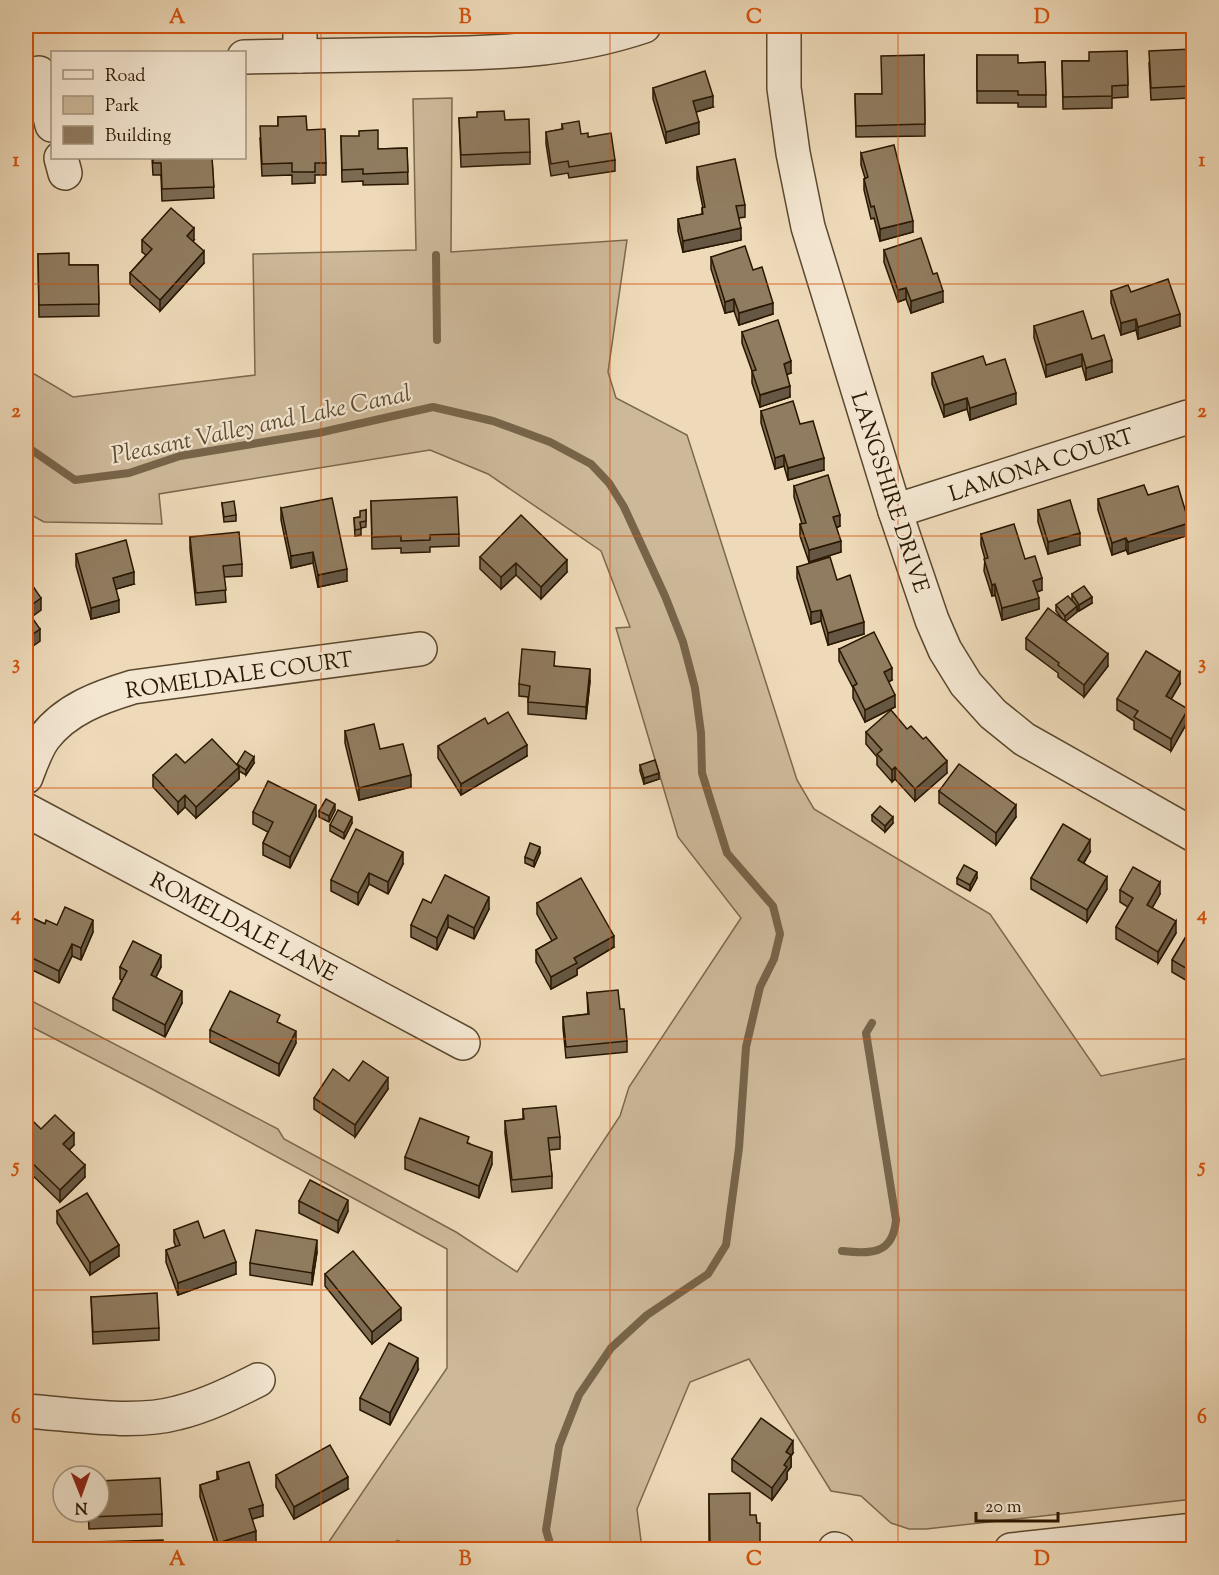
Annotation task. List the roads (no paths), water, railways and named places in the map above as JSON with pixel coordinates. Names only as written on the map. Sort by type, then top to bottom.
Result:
[{"type":"street","points":[[246,56],[300,41],[484,53],[543,50],[615,35],[644,26]]},
{"type":"street","name":"LANGSHIRE DRIVE","points":[[784,26],[784,88],[793,153],[808,227],[895,511],[932,620],[945,650],[966,684],[993,714],[1024,740],[1194,835]]},
{"type":"street","points":[[39,74],[51,121]]},
{"type":"street","name":"LAMONA COURT","points":[[895,511],[1188,417]]},
{"type":"street","name":"ROMELDALE COURT","points":[[26,777],[43,740],[63,718],[110,694],[134,687],[420,649]]},
{"type":"street","name":"ROMELDALE LANE","points":[[26,810],[463,1043]]},
{"type":"street","points":[[26,1411],[135,1419],[176,1414],[218,1399],[258,1380]]},
{"type":"street","points":[[1011,1550],[1194,1530]]},
{"type":"waterway","points":[[436,255],[437,340]]},
{"type":"waterway","name":"Pleasant Valley and Lake Canal","points":[[26,446],[75,480],[129,473],[180,456],[318,433],[433,407],[493,421],[550,442],[591,464],[609,483],[624,507],[665,596],[683,642],[695,688],[701,733],[702,773],[727,853],[773,906],[780,934],[774,959],[760,987],[746,1047],[739,1148],[726,1245],[708,1274],[647,1315],[611,1348],[579,1395],[559,1446],[546,1530],[552,1550]]},
{"type":"waterway","points":[[842,1251],[871,1252],[885,1246],[894,1232],[896,1220],[866,1033],[872,1023]]},
{"type":"waterway","points":[[394,1550],[398,1544]]}]
